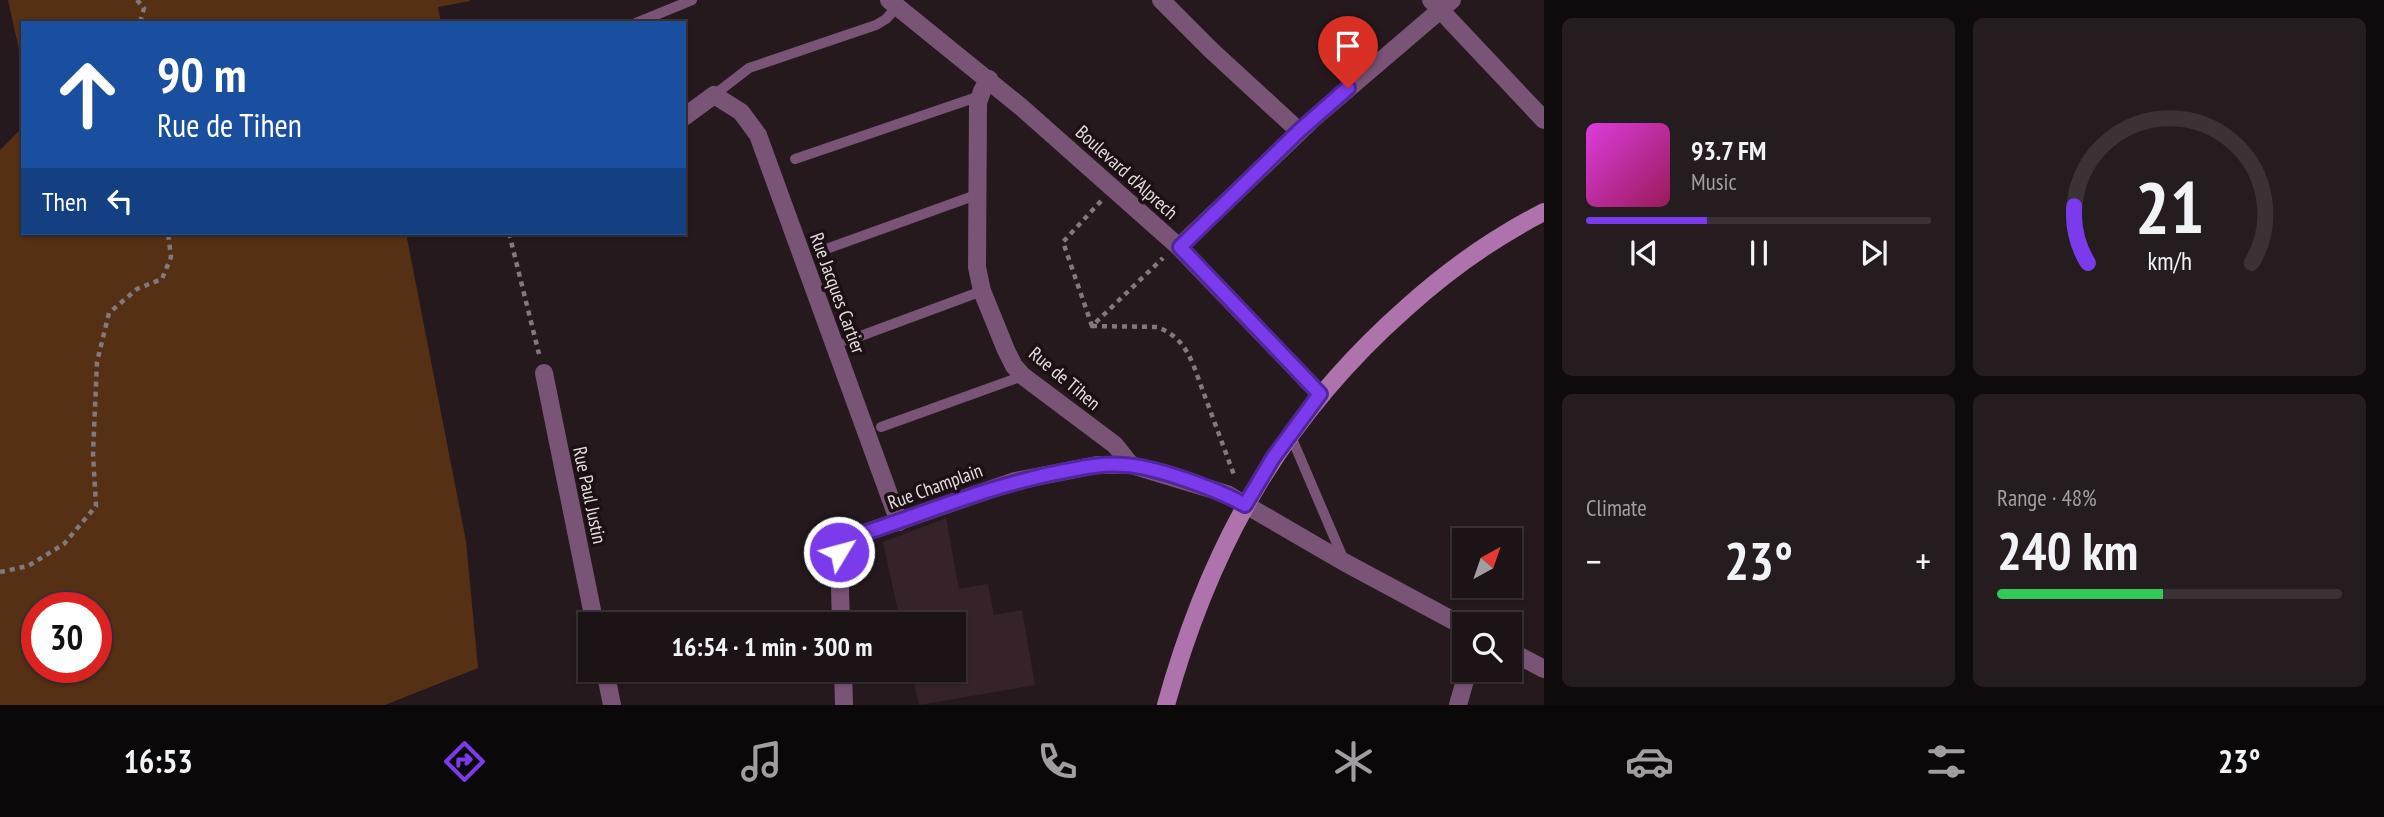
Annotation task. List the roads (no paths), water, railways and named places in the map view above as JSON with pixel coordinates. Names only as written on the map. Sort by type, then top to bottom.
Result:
[{"type":"street","points":[[1161,0],[1299,131]]},
{"type":"street","points":[[1180,247],[1299,131],[1441,3],[1544,120]]},
{"type":"street","name":"Boulevard d'Alprech","points":[[893,4],[989,79],[1180,247],[1320,394]]},
{"type":"street","name":"Rue de Tihen","points":[[989,79],[980,96],[976,195],[976,259],[982,291],[1014,366],[1023,376],[1115,445],[1130,465]]},
{"type":"street","points":[[686,116],[714,95]]},
{"type":"street","name":"Rue Jacques Cartier","points":[[714,95],[747,119],[762,145],[899,522]]},
{"type":"street","points":[[1166,705],[1202,597],[1245,505],[1290,434],[1320,394],[1355,355],[1430,288],[1495,240],[1544,212]]},
{"type":"street","name":"Rue Paul Justin","points":[[544,373],[593,612]]},
{"type":"street","points":[[1130,465],[1220,491],[1452,620]]},
{"type":"street","name":"Rue Champlain","points":[[841,612],[839,559],[841,547],[850,538],[1015,481],[1086,467],[1130,465]]},
{"type":"street","points":[[1522,657],[1544,669]]},
{"type":"street","points":[[607,682],[612,705]]},
{"type":"street","points":[[843,682],[844,705]]},
{"type":"street","points":[[1458,705],[1465,682]]},
{"type":"lane","points":[[641,21],[692,0]]},
{"type":"lane","points":[[714,95],[742,71],[876,25],[886,19],[893,4]]},
{"type":"lane","points":[[795,159],[980,96]]},
{"type":"lane","points":[[829,248],[976,195]]},
{"type":"lane","points":[[847,341],[982,291]]},
{"type":"lane","points":[[881,427],[1023,376]]},
{"type":"lane","points":[[1290,434],[1344,562]]}]
